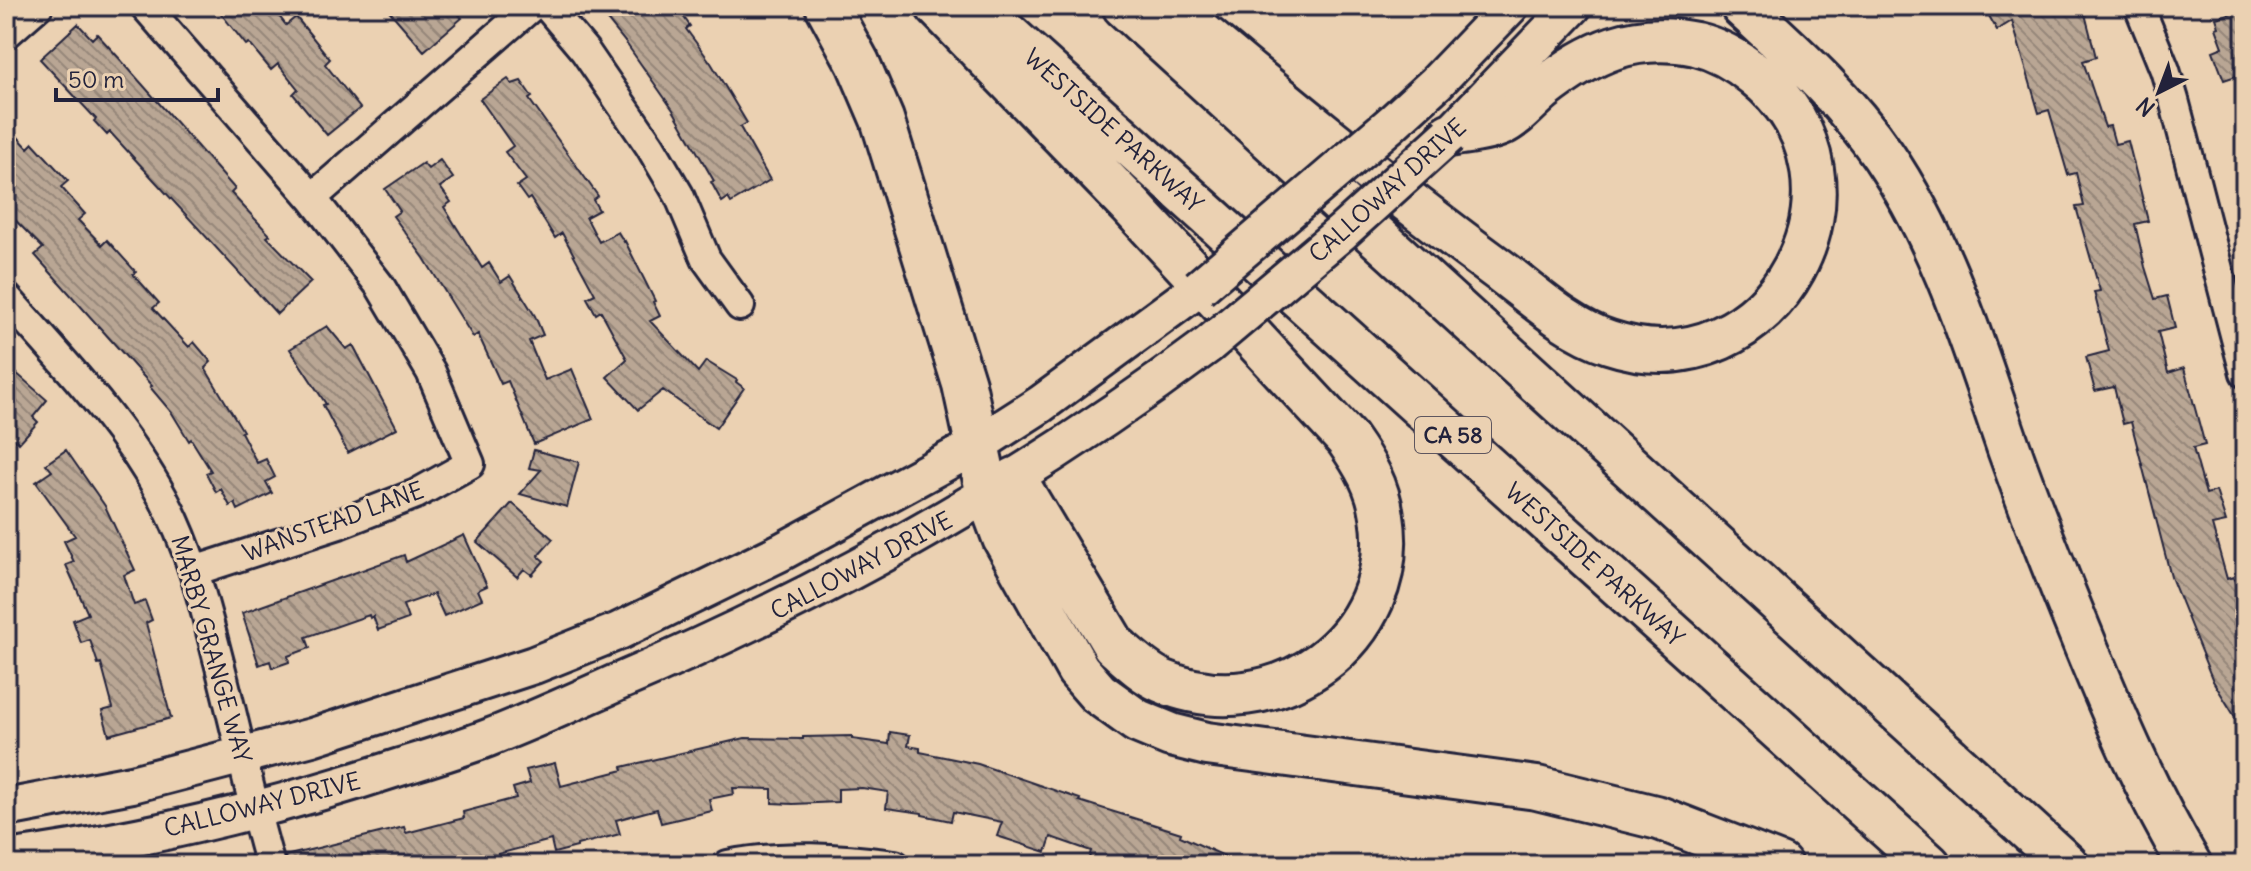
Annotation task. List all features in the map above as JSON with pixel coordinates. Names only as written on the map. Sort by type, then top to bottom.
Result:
[{"type":"highway","points":[[827,6],[858,63],[882,119],[964,384],[977,445],[1002,487],[1114,645],[1148,673],[1185,689],[1243,696],[1275,688],[1299,677],[1327,659],[1353,635],[1369,607],[1379,580],[1383,517],[1365,464],[1347,439],[1130,205],[937,6]]},
{"type":"highway","name":"WESTSIDE PARKWAY","points":[[976,6],[1929,865]]},
{"type":"highway","points":[[1124,6],[2067,865]]},
{"type":"highway","points":[[1169,6],[1457,239],[1562,316],[1605,341],[1631,349],[1684,349],[1734,332],[1773,302],[1801,258],[1813,202],[1809,161],[1802,138],[1784,104],[1767,84],[1721,53],[1697,44],[1642,41],[1617,45],[1566,71],[1501,124],[1449,135]]},
{"type":"highway","points":[[1742,6],[1834,93],[1855,118],[1882,154],[1929,234],[1962,312],[2016,466],[2110,705],[2137,768],[2190,865]]},
{"type":"highway","points":[[1002,487],[1004,538],[1078,670],[1105,700],[1137,721],[1171,735],[1207,744],[1537,788],[1659,818],[1780,865]]},
{"type":"main road","name":"CALLOWAY DRIVE","points":[[6,808],[132,784],[312,737],[534,665],[619,631],[806,539],[977,445],[1041,404],[1170,310],[1261,238],[1391,124],[1436,83],[1510,6]]},
{"type":"main road","name":"CALLOWAY DRIVE","points":[[6,859],[255,811],[487,739],[655,667],[827,586],[1002,487],[1143,394],[1208,345],[1297,271],[1449,135],[1573,6]]},
{"type":"street","points":[[6,34],[38,6]]},
{"type":"street","points":[[145,6],[312,198],[532,6]]},
{"type":"street","points":[[547,6],[585,51],[650,146],[679,195],[706,259],[740,306]]},
{"type":"street","points":[[2139,6],[2170,85],[2245,373]]},
{"type":"street","name":"WANSTEAD LANE","points":[[194,571],[339,524],[416,494],[470,464],[431,372],[407,328],[358,255],[312,198]]},
{"type":"street","name":"MARBY GRANGE WAY","points":[[6,297],[113,420],[164,499],[194,571],[270,865]]},
{"type":"street","points":[[728,865],[795,858],[849,859],[895,865]]},
{"type":"building","points":[[215,6],[271,6],[286,25],[296,17],[330,59],[325,64],[360,108],[327,135],[293,94],[298,89],[278,64],[271,70]]},
{"type":"building","points":[[385,6],[451,6],[462,18],[424,51]]},
{"type":"building","points":[[596,6],[676,6],[690,26],[686,29],[711,63],[747,123],[740,127],[770,180],[731,203],[728,198],[722,202],[711,182],[714,181],[673,110]]},
{"type":"building","points":[[1988,6],[2083,6],[2096,57],[2083,61],[2105,127],[2110,126],[2115,144],[2128,141],[2148,221],[2135,224],[2145,267],[2155,299],[2167,296],[2175,328],[2158,332],[2168,373],[2184,368],[2205,445],[2193,448],[2206,494],[2216,491],[2226,522],[2212,525],[2227,579],[2233,577],[2245,605],[2245,733],[2213,681],[2171,577],[2131,422],[2123,424],[2114,387],[2095,391],[2086,357],[2109,351],[2094,292],[2100,291],[2076,207],[2084,206],[2076,173],[2068,175],[2049,110],[2039,113],[2012,21],[1997,30],[1988,14],[1991,12]]},
{"type":"building","points":[[2245,9],[2245,73],[2224,80],[2213,51],[2223,47],[2216,18]]},
{"type":"building","points":[[78,24],[92,39],[97,34],[119,58],[235,189],[231,193],[270,235],[267,237],[311,282],[277,314],[110,132],[107,135],[40,59]]},
{"type":"building","points":[[508,79],[512,84],[521,81],[532,97],[529,99],[598,196],[593,200],[599,210],[586,217],[599,242],[618,232],[625,241],[660,316],[650,321],[698,372],[706,361],[737,380],[744,388],[716,428],[663,390],[638,410],[607,377],[627,359],[601,311],[596,314],[587,298],[595,294],[562,233],[555,238],[530,198],[527,200],[517,186],[526,180],[505,152],[513,146],[480,99]]},
{"type":"building","points":[[6,124],[28,148],[33,143],[68,181],[61,187],[85,214],[78,220],[102,245],[107,240],[159,303],[153,308],[189,347],[194,342],[211,362],[205,368],[243,431],[257,463],[266,459],[275,477],[266,482],[272,493],[238,510],[235,503],[230,506],[221,489],[216,492],[206,473],[211,471],[152,386],[35,255],[43,248],[6,211]]},
{"type":"building","points":[[440,160],[453,178],[440,187],[451,202],[444,207],[482,268],[489,263],[501,282],[510,276],[535,316],[543,335],[529,341],[545,380],[572,369],[593,419],[534,444],[508,381],[501,384],[478,334],[473,337],[424,258],[393,216],[400,211],[385,189],[423,163],[428,169]]},
{"type":"building","points":[[327,326],[346,349],[353,345],[397,428],[348,453],[323,405],[326,404],[290,349]]},
{"type":"building","points":[[6,364],[47,400],[33,417],[38,422],[19,443],[16,440],[6,451]]},
{"type":"building","points":[[66,450],[105,506],[135,570],[124,575],[134,605],[145,601],[152,620],[146,623],[171,718],[109,735],[102,711],[113,708],[101,663],[98,664],[90,640],[81,643],[73,620],[88,614],[66,565],[74,562],[64,541],[75,536],[36,482],[52,471],[46,464]]},
{"type":"building","points":[[534,450],[579,462],[567,507],[520,494],[541,470],[529,468]]},
{"type":"building","points":[[512,503],[553,539],[538,556],[544,561],[532,575],[524,569],[517,577],[477,542]]},
{"type":"building","points":[[464,535],[487,586],[478,590],[482,599],[444,616],[434,594],[403,605],[408,619],[378,630],[373,616],[370,618],[369,615],[306,637],[310,648],[288,656],[289,662],[272,668],[270,661],[259,665],[242,613],[404,555],[406,562]]},
{"type":"building","points":[[890,732],[910,735],[908,746],[920,748],[920,752],[978,764],[1079,801],[1181,833],[1180,836],[1244,865],[1109,865],[1089,858],[1091,851],[1051,837],[1046,852],[997,836],[1002,822],[953,812],[951,821],[886,808],[888,792],[862,788],[838,789],[838,802],[793,804],[772,803],[772,789],[733,788],[734,794],[709,799],[712,811],[661,823],[657,809],[616,820],[620,834],[577,847],[554,853],[551,840],[498,854],[501,865],[287,865],[285,856],[404,827],[406,833],[464,818],[463,812],[516,798],[513,788],[530,783],[526,770],[555,763],[561,786],[623,770],[622,767],[745,738],[852,736],[852,739],[889,744]]}]
